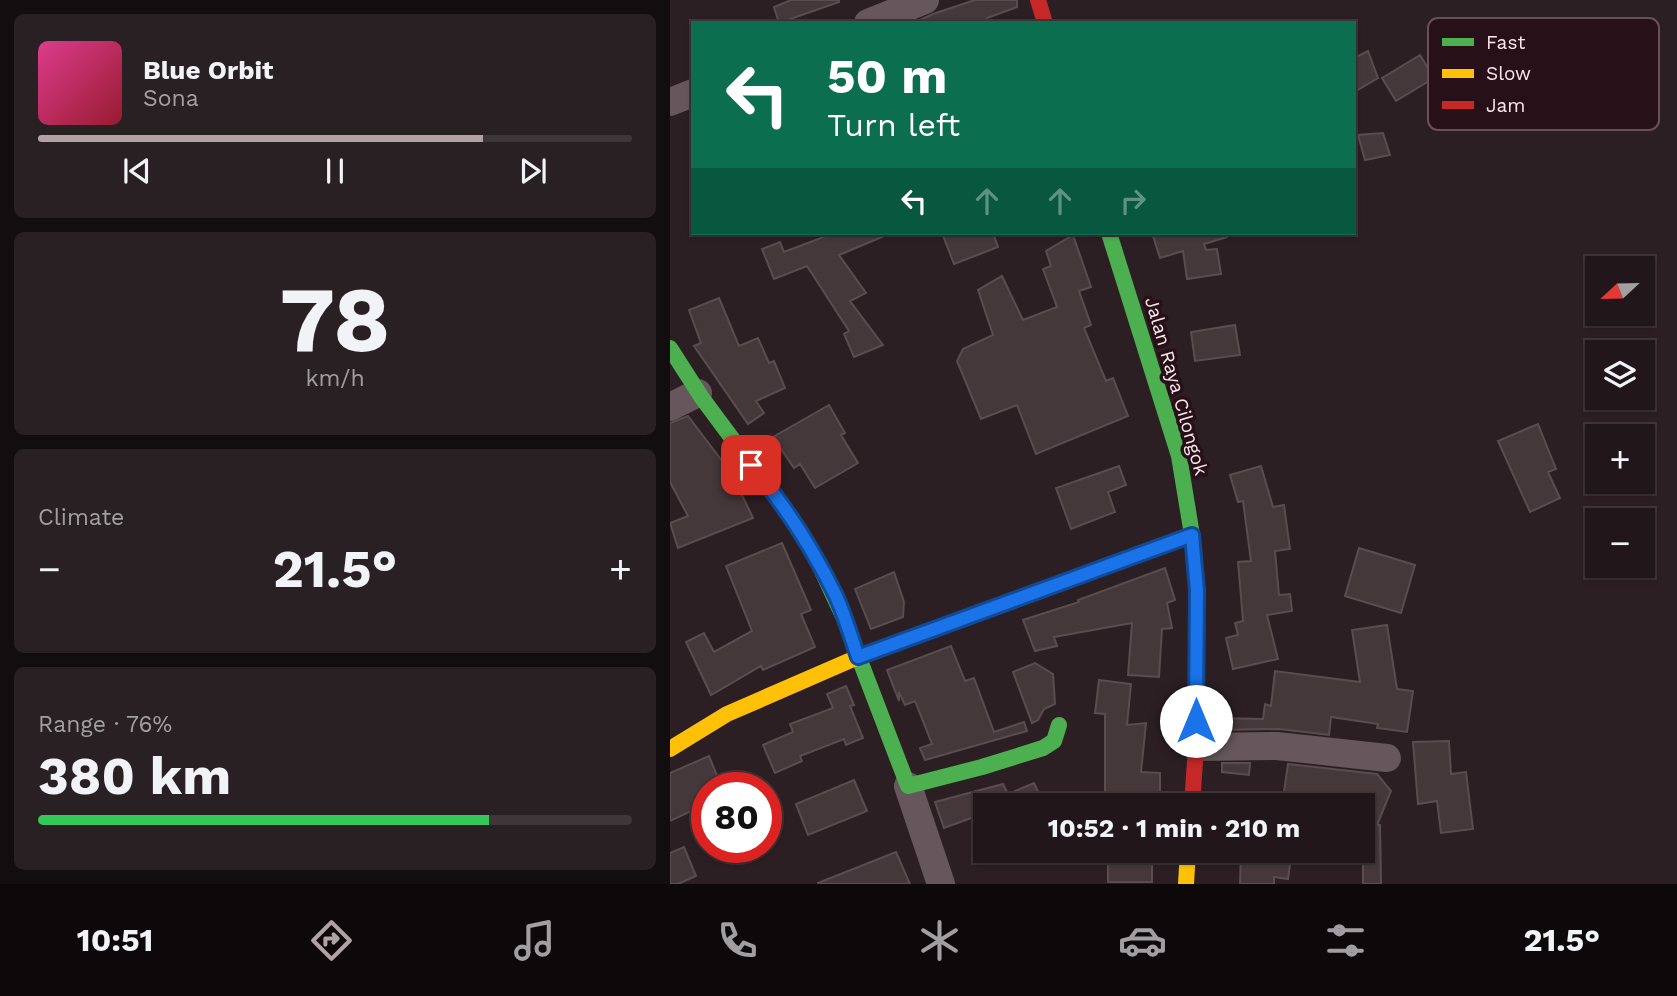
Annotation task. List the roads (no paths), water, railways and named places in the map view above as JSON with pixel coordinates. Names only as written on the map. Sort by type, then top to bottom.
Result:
[{"type":"main road","points":[[1038,0],[1044,21]]},
{"type":"main road","name":"Jalan Raya Cilongok","points":[[1110,235],[1179,456],[1192,535],[1197,590],[1196,747],[1193,793]]},
{"type":"main road","points":[[670,348],[698,393],[737,448],[779,499],[809,545],[837,598],[908,786],[1036,753],[1049,747],[1056,737],[1059,725]]},
{"type":"main road","points":[[670,749],[727,714],[858,657],[1192,535]]},
{"type":"main road","points":[[1186,884],[1187,863]]},
{"type":"street","points":[[873,21],[925,0]]},
{"type":"street","points":[[670,102],[691,94]]},
{"type":"street","points":[[670,407],[698,393]]},
{"type":"street","points":[[1196,747],[1277,746],[1387,758]]},
{"type":"street","points":[[908,786],[941,884]]}]
